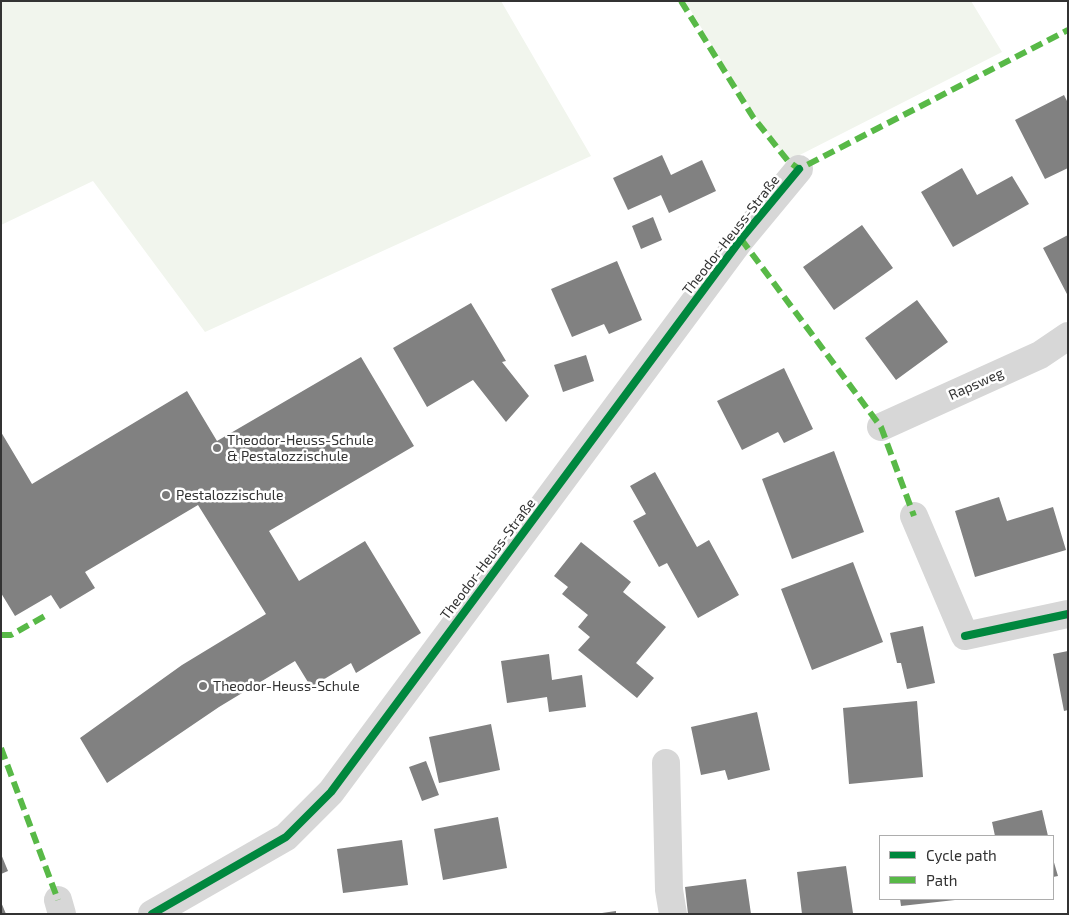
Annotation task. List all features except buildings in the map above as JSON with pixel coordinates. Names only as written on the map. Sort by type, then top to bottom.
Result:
[{"type":"street","name":"Theodor-Heuss-Straße","points":[[152,914],[286,837],[331,792],[741,239],[799,169]]},
{"type":"street","name":"Rapsweg","points":[[881,427],[1040,355],[1068,336]]},
{"type":"street","points":[[914,516],[965,636],[1068,614]]},
{"type":"street","points":[[666,763],[670,890],[673,914]]},
{"type":"shaded area","points":[[1,1],[501,1],[591,156],[205,332],[93,181],[1,225]]},
{"type":"shaded area","points":[[685,1],[971,1],[1002,52],[788,161],[754,114]]},
{"type":"marked path","points":[[681,1],[753,117],[788,161],[799,169],[1068,30]]},
{"type":"marked path","points":[[741,239],[881,427],[914,516]]},
{"type":"marked path","points":[[1,635],[11,635],[45,616]]},
{"type":"marked path","points":[[1,748],[58,900]]},
{"type":"cycle path","points":[[152,914],[286,837],[331,792],[741,239],[799,169]]},
{"type":"cycle path","points":[[965,636],[1068,614]]},
{"type":"place","name":"Theodor-Heuss-Schule & Pestalozzischule","points":[[217,448]]},
{"type":"place","name":"Pestalozzischule","points":[[166,495]]},
{"type":"place","name":"Theodor-Heuss-Schule","points":[[203,686]]}]
